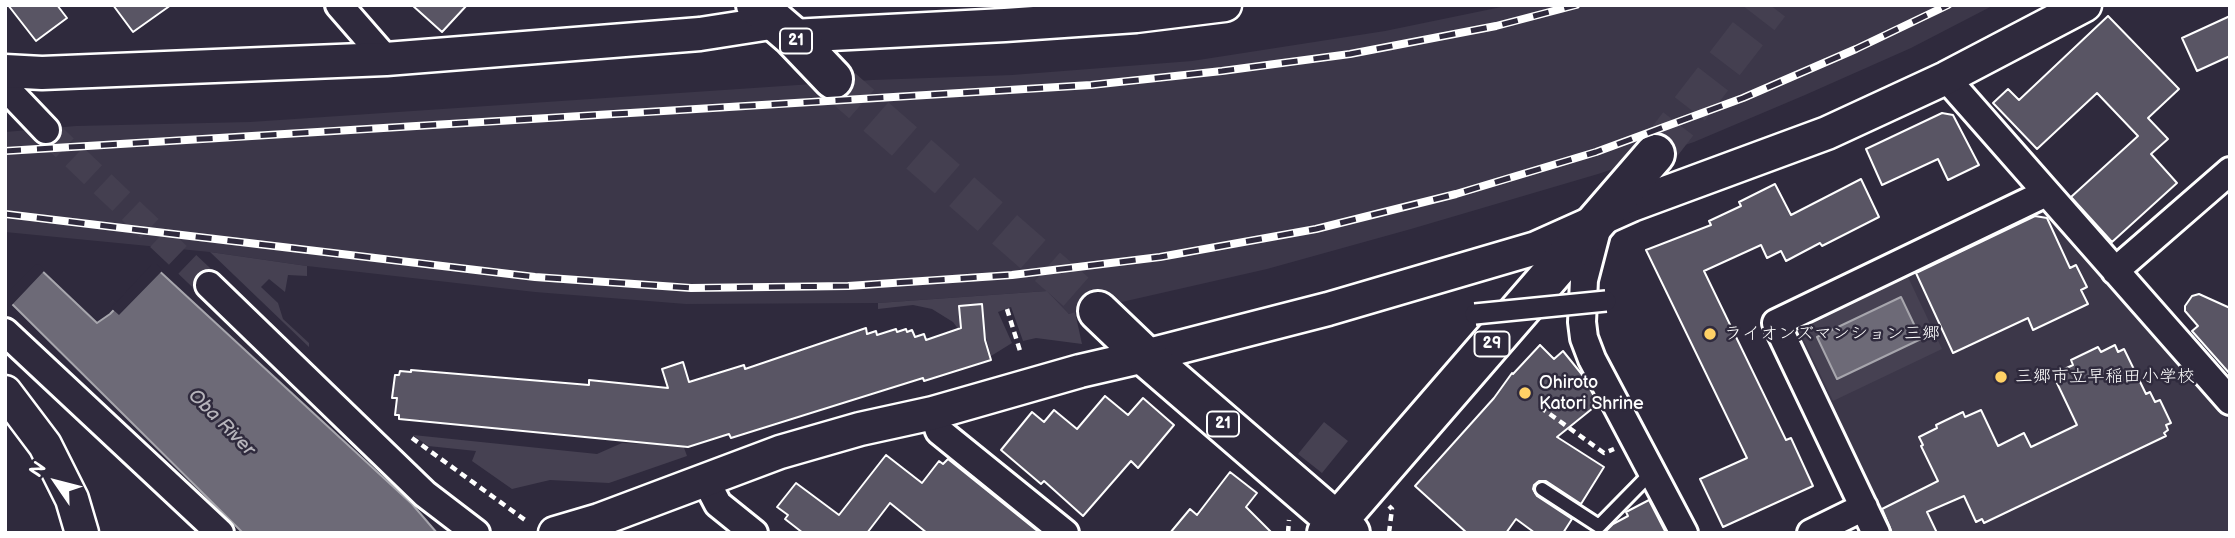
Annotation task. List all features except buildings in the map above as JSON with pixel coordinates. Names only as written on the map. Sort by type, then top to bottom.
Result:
[{"type":"main road","name":"21","points":[[775,21],[833,79]]},
{"type":"main road","name":"29","points":[[1338,529],[1655,154]]},
{"type":"main road","name":"21","points":[[1098,311],[1338,529]]},
{"type":"street","points":[[339,5],[386,59]]},
{"type":"street","points":[[5,71],[42,73],[386,59],[701,34],[775,21],[1135,11],[1225,5]]},
{"type":"street","points":[[555,533],[706,481],[779,452],[1502,260],[1565,237],[1641,202],[1827,133],[1946,78],[2085,5]]},
{"type":"street","points":[[1946,78],[2230,401]]},
{"type":"street","points":[[5,87],[46,130]]},
{"type":"street","points":[[2115,271],[2230,171]]},
{"type":"street","points":[[1876,533],[1776,323],[2046,193]]},
{"type":"street","points":[[1599,221],[1584,281],[1584,338],[1592,359],[1684,533]]},
{"type":"street","points":[[209,285],[425,494],[476,533]]},
{"type":"street","points":[[1475,314],[1606,301]]},
{"type":"street","points":[[5,332],[220,533]]},
{"type":"street","points":[[5,393],[45,445],[72,499],[82,533]]},
{"type":"street","points":[[933,413],[939,431],[1059,531]]},
{"type":"street","points":[[706,481],[718,504],[754,533]]},
{"type":"street","points":[[1811,533],[1864,507]]},
{"type":"lane","points":[[1542,489],[1599,526],[1652,472]]},
{"type":"path","points":[[1007,309],[1021,354]]},
{"type":"path","points":[[1540,407],[1604,453],[1623,446]]},
{"type":"path","points":[[412,438],[525,520]]},
{"type":"shaded area","points":[[1511,5],[1994,5],[1911,48],[1694,142],[1598,174],[1267,269],[1069,314],[1047,291],[878,303],[686,304],[535,292],[210,252],[5,232],[5,132],[76,126],[250,122],[872,80],[1012,75],[1192,61],[1385,31]]},
{"type":"shaded area","name":"三郷市立早稲田小学校","points":[[2036,209],[2043,209],[2230,422],[2230,533],[1887,533],[1790,332],[1792,324]]},
{"type":"shaded area","points":[[210,252],[307,266],[307,276],[288,275],[285,292],[269,279],[261,287],[278,303],[283,319],[309,343],[309,347]]},
{"type":"shaded area","points":[[1908,277],[1942,349],[1833,401],[1799,330]]},
{"type":"shaded area","points":[[1047,291],[1069,314],[1075,312],[1082,344],[1036,338],[1023,341],[1011,307],[998,312],[1012,343],[991,356],[983,327],[962,334],[953,322],[932,309],[913,305],[878,309],[878,303]]},
{"type":"shaded area","points":[[1324,422],[1348,441],[1322,473],[1298,454]]},
{"type":"shaded area","points":[[413,435],[597,454],[622,443],[674,445],[682,442],[687,456],[609,483],[550,480],[512,489],[472,461],[476,451],[428,446]]},
{"type":"water","name":"Oba River","points":[[38,267],[97,323],[110,314],[155,267],[412,504],[437,533],[243,533],[6,298]]},
{"type":"water","points":[[1901,297],[1921,339],[1837,379],[1817,337]]},
{"type":"pier","points":[[39,264],[45,270],[10,307],[5,302],[5,295]]},
{"type":"pier","points":[[152,264],[163,270],[119,315],[111,308]]},
{"type":"tunnel","points":[[1655,154],[1770,5]]},
{"type":"tunnel","points":[[833,79],[1098,311]]},
{"type":"tunnel","points":[[46,130],[209,285]]},
{"type":"railway","points":[[5,151],[1091,85],[1350,54],[1496,26],[1576,5]]},
{"type":"railway","points":[[5,214],[535,277],[691,288],[848,286],[1012,275],[1160,257],[1316,229],[1456,194],[1596,152],[1743,98],[1948,5]]},
{"type":"place","name":"ライオンズマンション三郷","points":[[1710,334]]},
{"type":"place","name":"三郷市立早稲田小学校","points":[[2001,377]]},
{"type":"place","name":"Ohiroto Katori Shrine","points":[[1525,393]]}]
